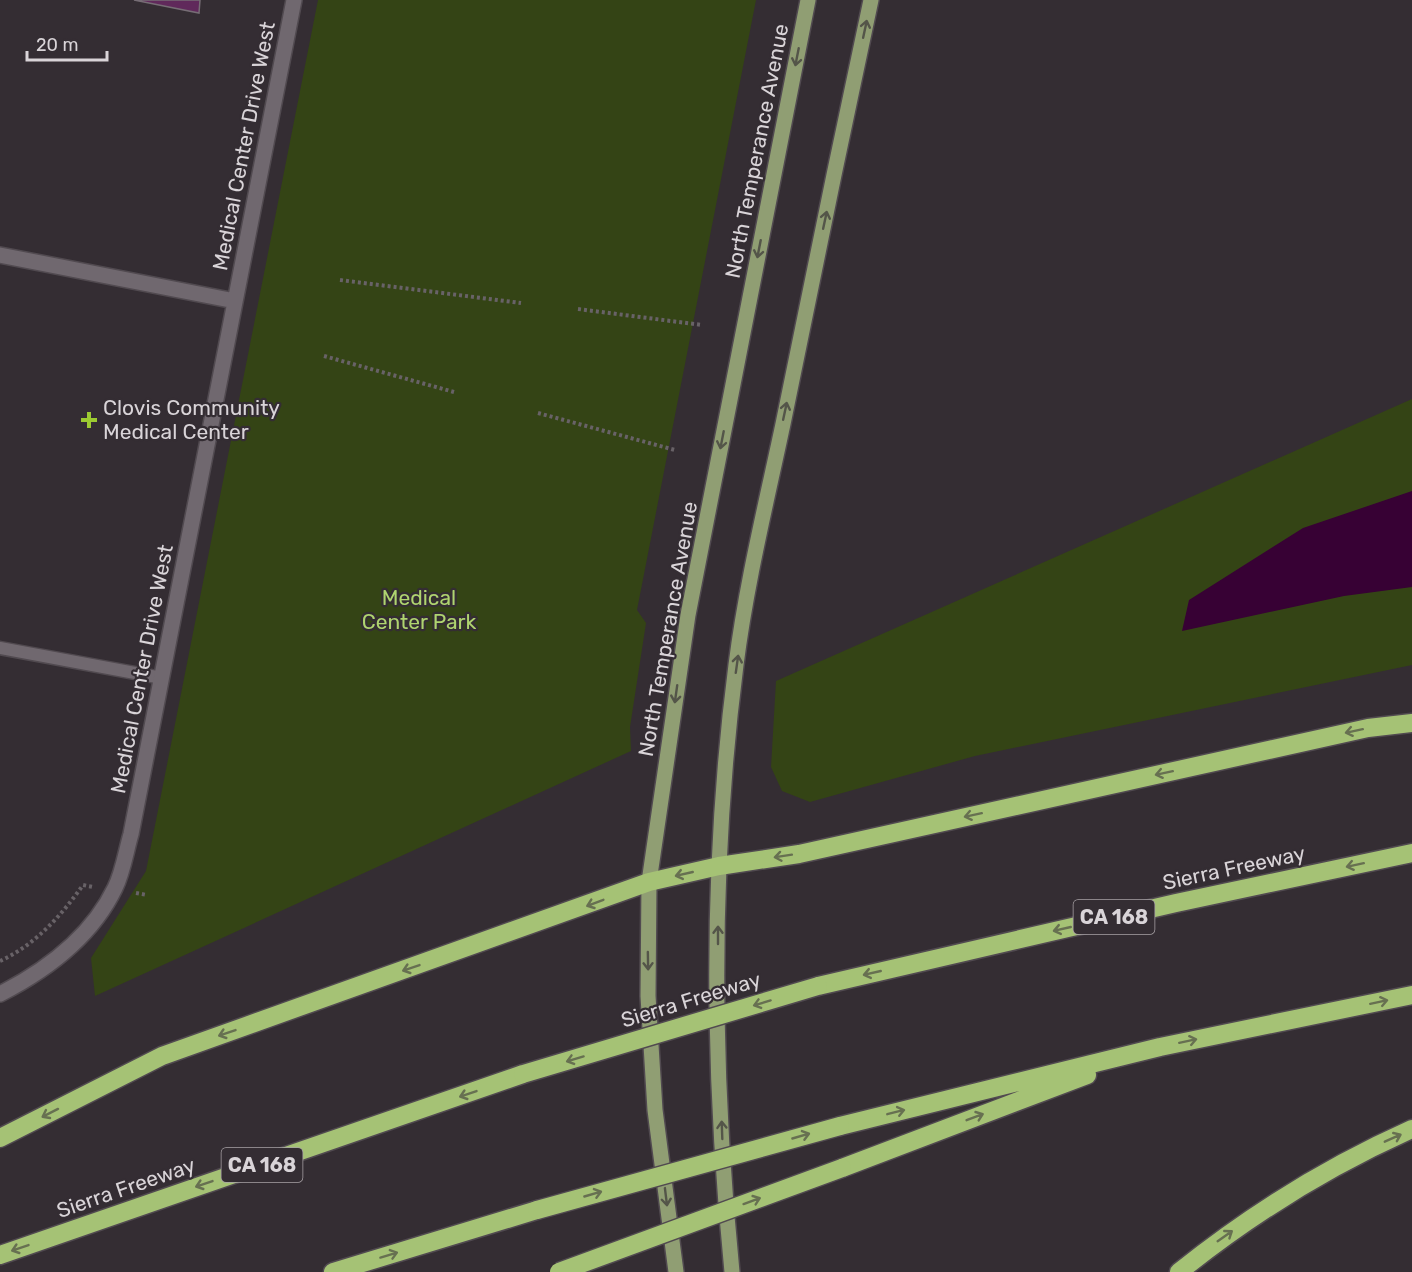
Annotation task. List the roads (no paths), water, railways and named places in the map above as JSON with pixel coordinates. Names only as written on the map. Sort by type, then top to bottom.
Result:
[{"type":"highway","points":[[0,1138],[162,1056],[649,882],[719,866],[799,854],[1368,728],[1412,723]]},
{"type":"highway","name":"Sierra Freeway","points":[[0,1255],[523,1074],[818,986],[1176,903],[1412,853]]},
{"type":"highway","points":[[333,1272],[537,1209],[840,1126],[1160,1047],[1412,995]]},
{"type":"highway","points":[[560,1272],[1160,1047]]},
{"type":"highway","points":[[1179,1272],[1223,1236],[1352,1156],[1412,1129]]},
{"type":"main road","name":"North Temperance Avenue","points":[[676,1272],[655,1110],[648,996],[649,882],[688,615],[808,0]]},
{"type":"main road","points":[[732,1272],[724,1192],[720,1075],[719,866],[736,663],[759,541],[871,0]]},
{"type":"street","name":"Medical Center Drive West","points":[[0,994],[53,962],[92,925],[116,887],[131,834],[294,0]]},
{"type":"street","name":"Medical Center Drive West","points":[[0,255],[235,301]]},
{"type":"lane","points":[[0,648],[162,678]]},
{"type":"place","name":"Clovis Community Medical Center","points":[[89,420]]},
{"type":"park label","name":"Medical Center Park","points":[[419,610]]}]
